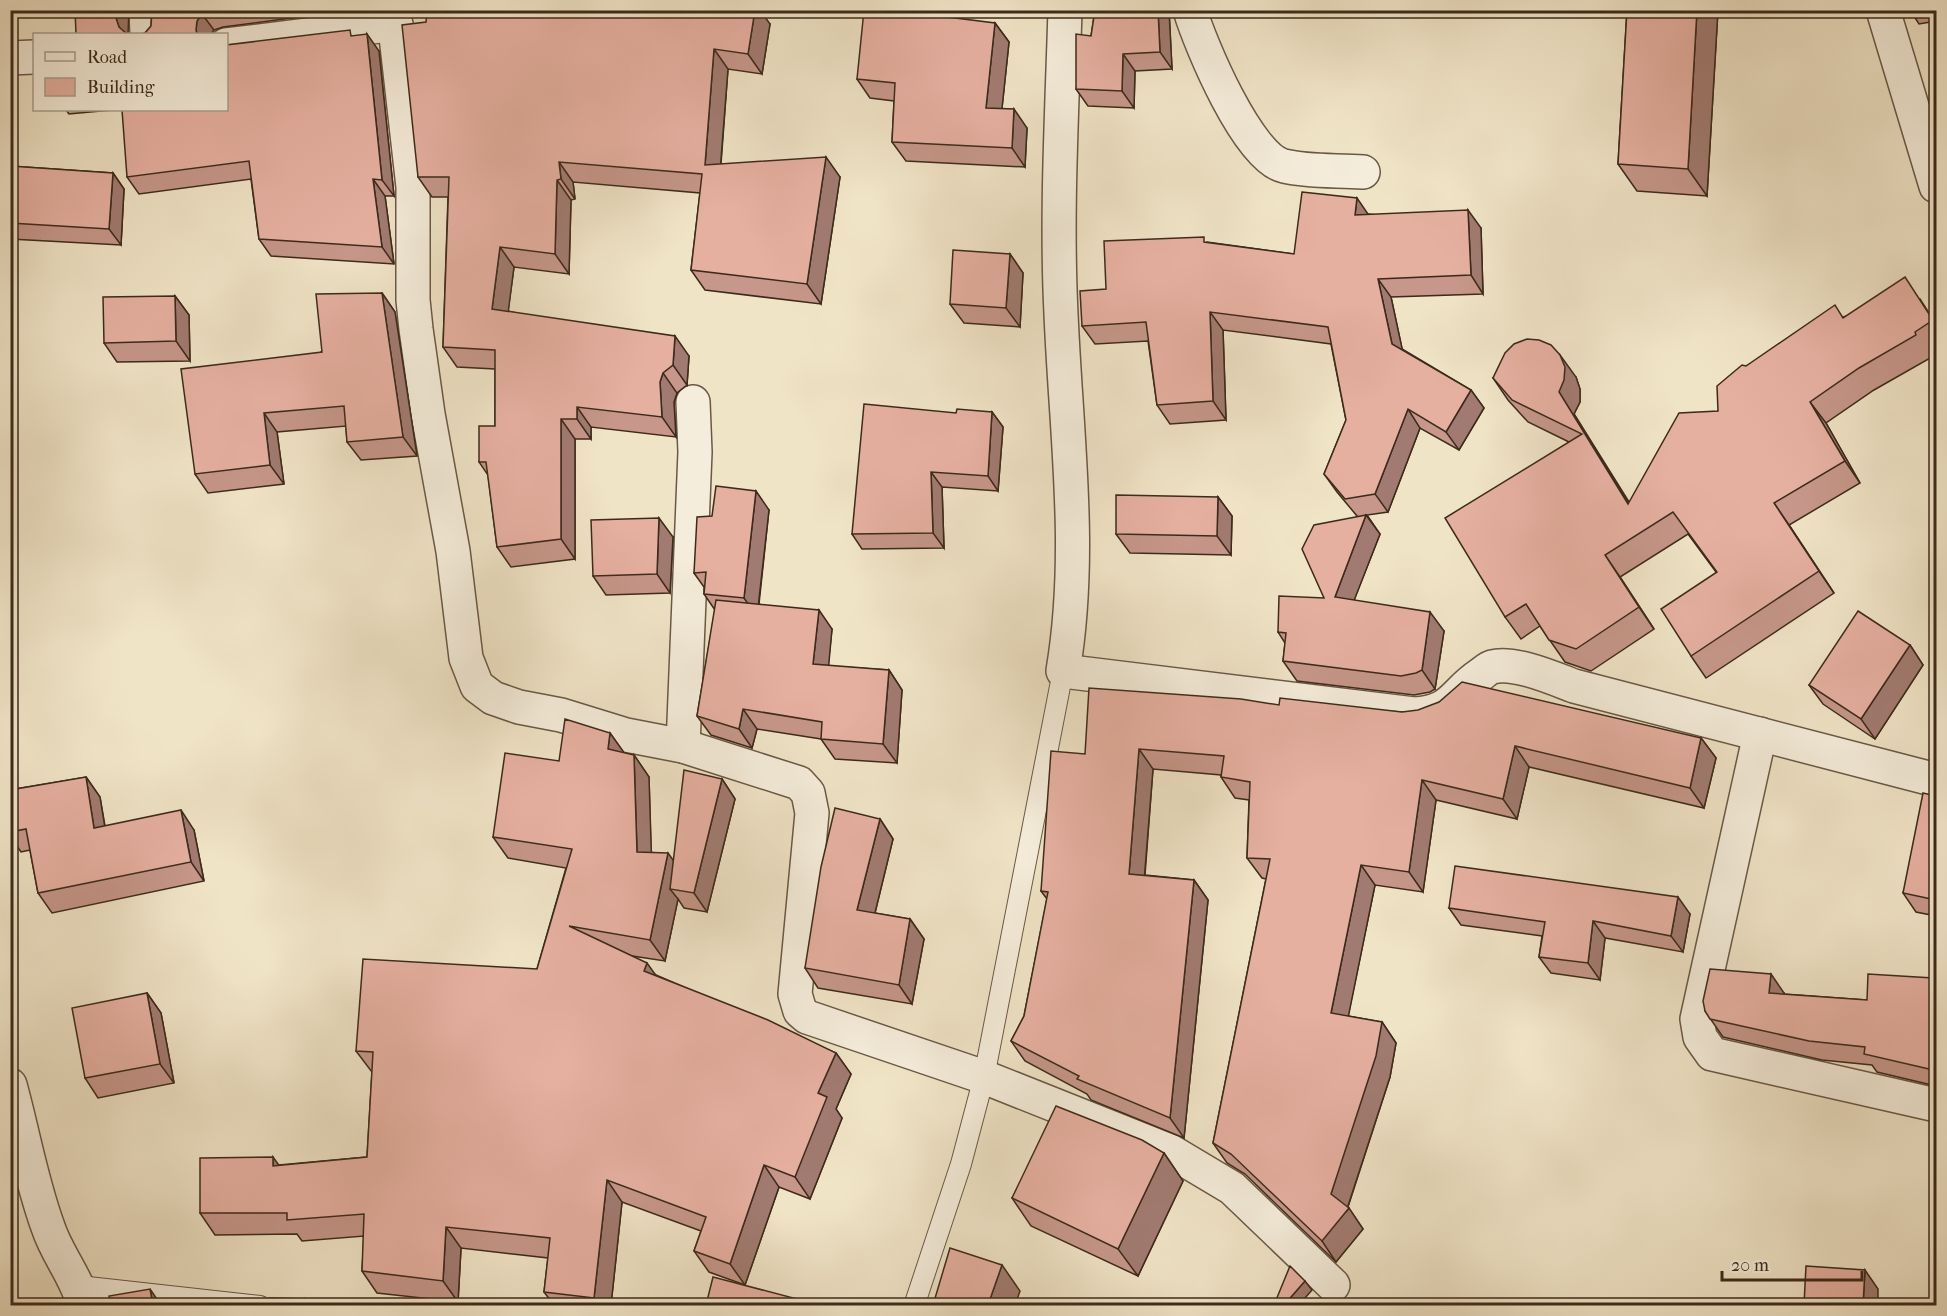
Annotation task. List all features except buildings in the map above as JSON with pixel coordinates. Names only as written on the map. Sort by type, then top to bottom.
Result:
[{"type":"street","points":[[146,10],[147,33]]},
{"type":"street","points":[[1065,10],[1058,182],[1061,313],[1073,490],[1074,556],[1071,623],[1063,672],[1414,714],[1433,713],[1450,704],[1468,683],[1492,667],[1527,669],[1574,686],[1936,780]]},
{"type":"street","points":[[1190,10],[1235,115],[1261,150],[1281,166],[1363,172]]},
{"type":"street","points":[[1883,10],[1936,186]]},
{"type":"street","points":[[228,45],[394,17],[412,187],[412,300],[470,672],[477,686],[493,698],[626,735],[683,746],[799,783],[808,792],[812,813],[795,994],[800,1011],[807,1017],[984,1077],[1170,1151],[1233,1188],[1333,1285]]},
{"type":"street","points":[[10,58],[33,57]]},
{"type":"street","points":[[683,746],[695,452],[693,402]]},
{"type":"street","points":[[1760,734],[1697,1019],[1700,1037],[1712,1054],[1936,1105]]},
{"type":"street","points":[[10,1085],[47,1226],[60,1258],[82,1296]]},
{"type":"lane","points":[[914,1305],[961,1164],[984,1077],[1063,672]]},
{"type":"lane","points":[[82,1296],[260,1305]]}]
